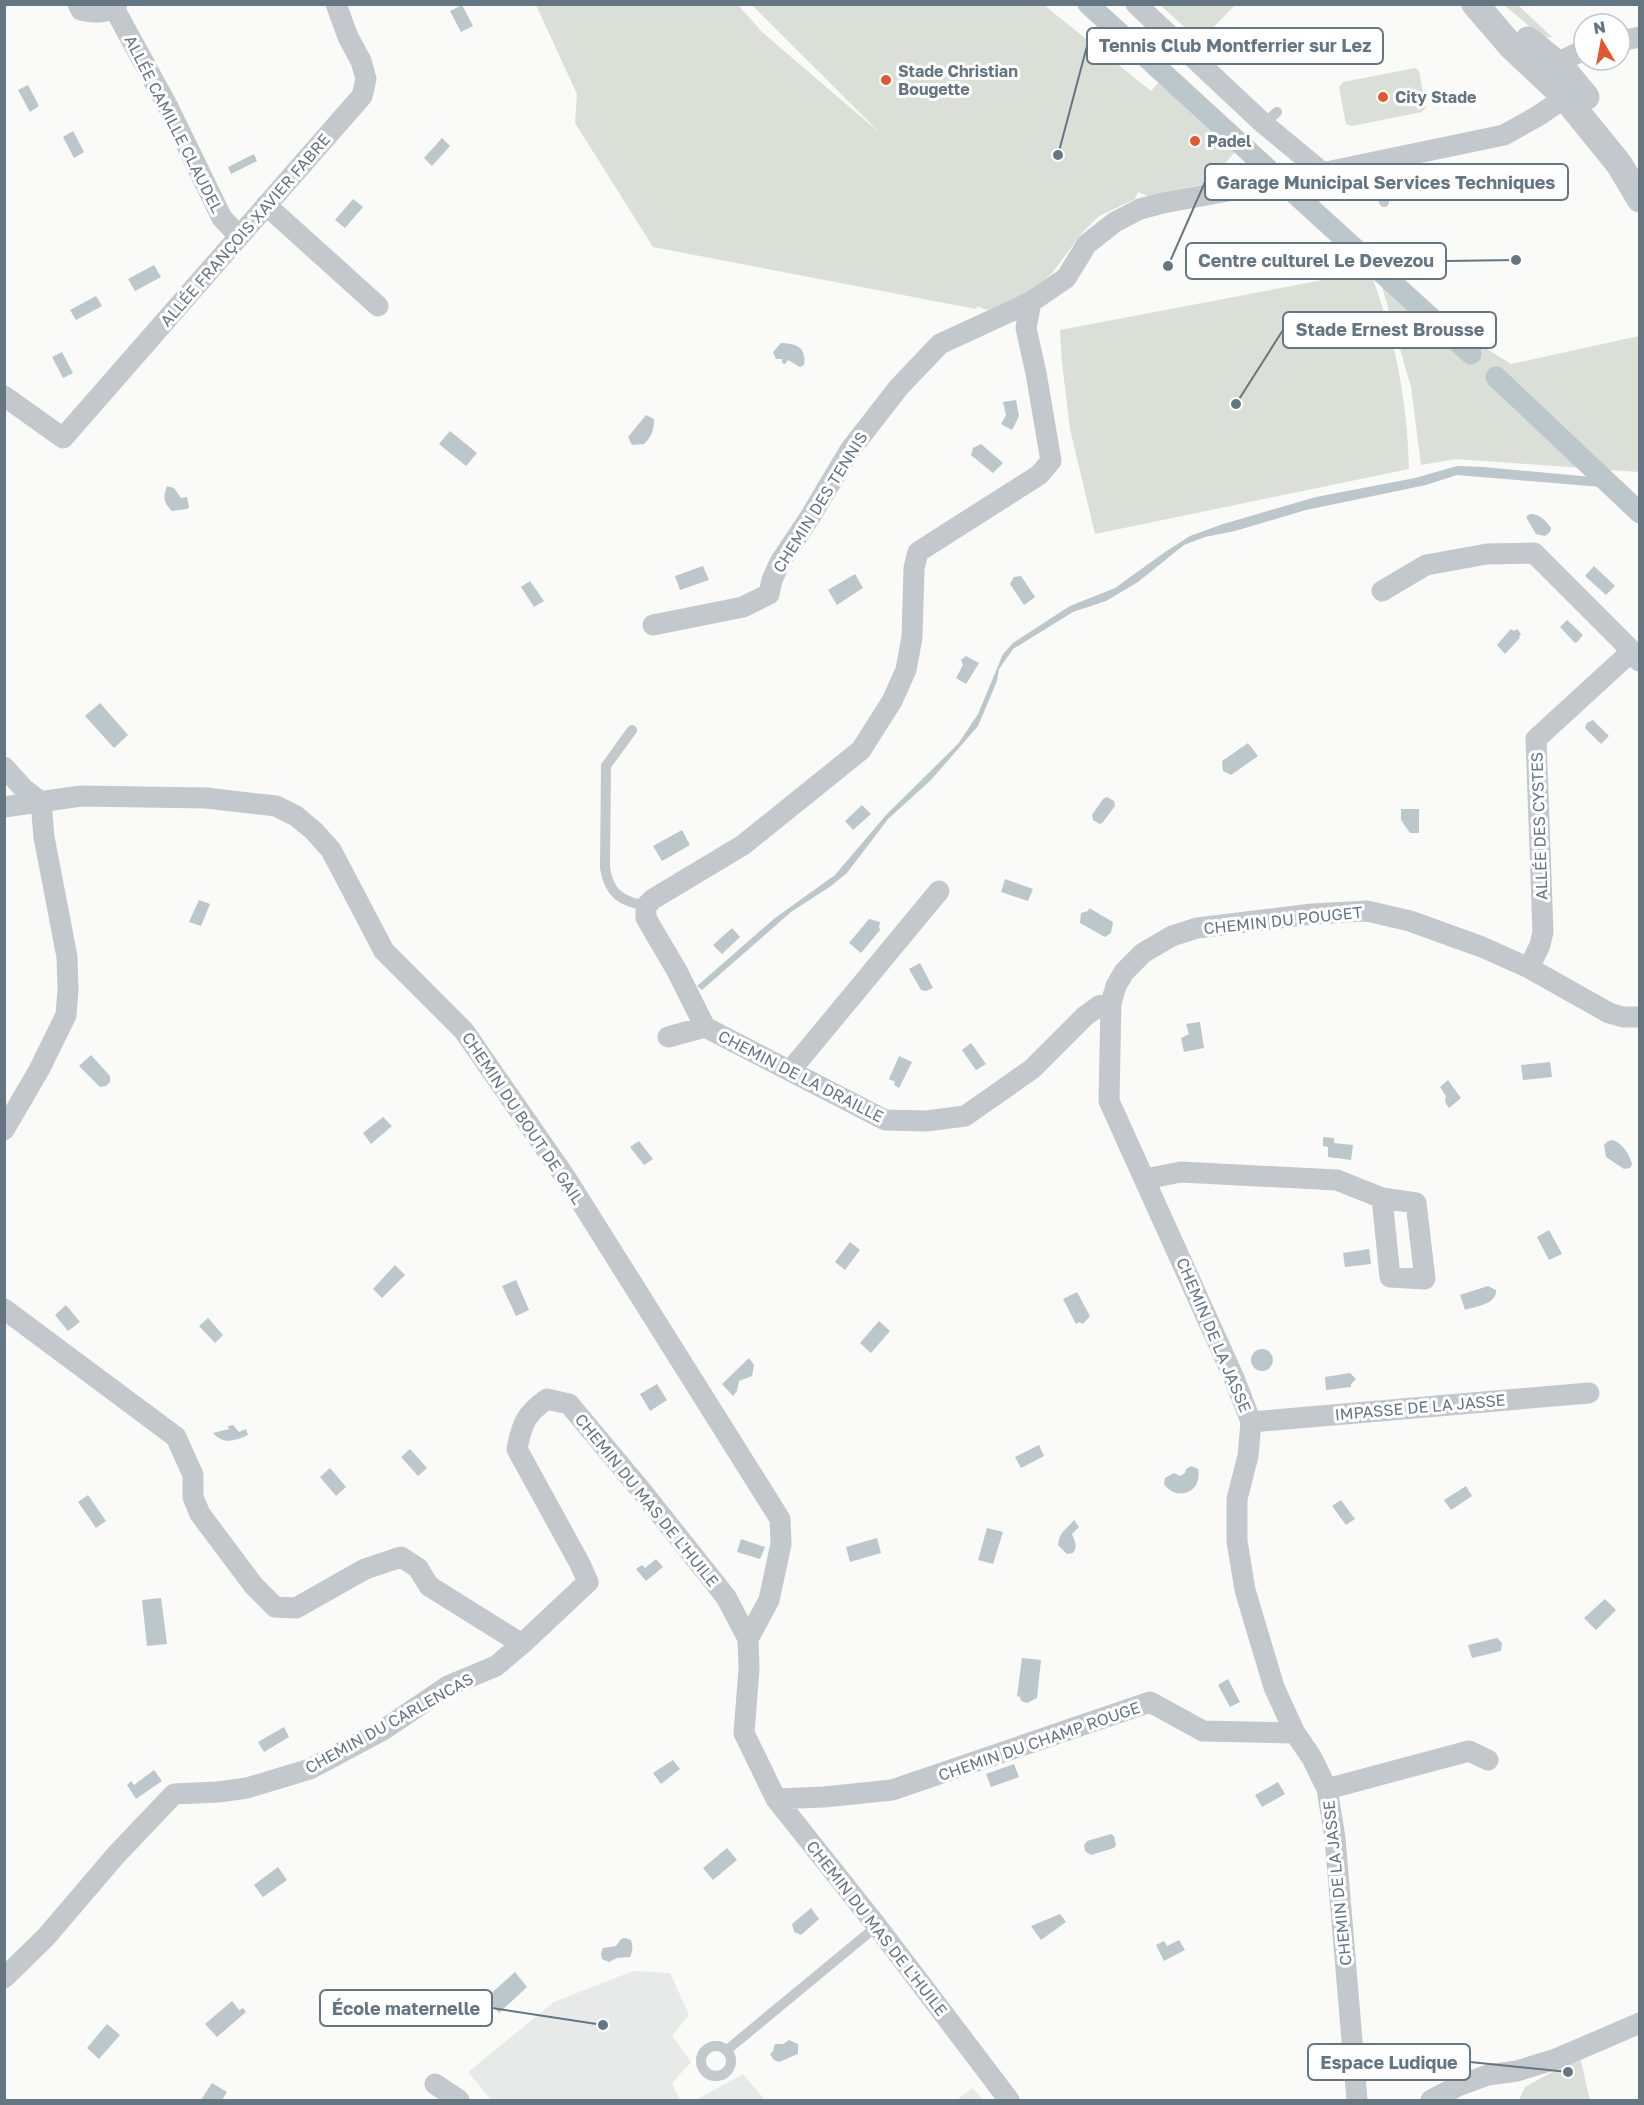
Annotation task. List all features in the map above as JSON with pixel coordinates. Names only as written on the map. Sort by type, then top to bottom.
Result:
[{"type":"street","name":"ALLÉE CAMILLE CLAUDEL","points":[[78,4],[81,10],[90,12],[99,12],[115,6],[168,107],[222,218],[240,236]]},
{"type":"street","name":"ALLÉE FRANÇOIS XAVIER FABRE","points":[[4,396],[63,438],[362,96],[366,79],[361,61],[348,37],[336,4]]},
{"type":"street","points":[[1136,4],[1271,118],[1322,172]]},
{"type":"street","points":[[1475,4],[1511,46],[1563,95],[1619,164],[1640,199]]},
{"type":"street","points":[[1483,4],[1561,67],[1640,163]]},
{"type":"street","points":[[1563,95],[1561,67],[1565,59],[1572,56]]},
{"type":"street","name":"CHEMIN DES TENNIS","points":[[653,625],[744,607],[769,594],[780,562],[850,450],[899,387],[940,344],[1031,302],[1066,278],[1087,244],[1115,222],[1140,209],[1224,197],[1322,172],[1504,135],[1554,106],[1563,95]]},
{"type":"street","points":[[266,205],[378,306]]},
{"type":"street","points":[[705,1027],[646,918],[646,906],[653,899],[743,845],[861,750],[892,701],[906,670],[912,637],[914,568],[918,552],[1039,475],[1051,461],[1043,407],[1026,328],[1031,302]]},
{"type":"street","points":[[1382,591],[1426,566],[1487,554],[1534,553],[1636,657]]},
{"type":"street","name":"ALLÉE DES CYSTES","points":[[1529,968],[1540,945],[1543,932],[1536,739],[1636,657]]},
{"type":"street","points":[[4,767],[24,789],[41,802],[44,837],[67,957],[68,990],[66,1015],[39,1070],[4,1130]]},
{"type":"street","name":"CHEMIN DU BOUT DE GAIL","points":[[4,807],[81,796],[206,798],[265,804],[276,806],[296,816],[331,850],[384,951],[464,1031],[566,1178],[780,1519],[781,1544],[770,1600],[748,1639]]},
{"type":"street","points":[[790,1071],[939,891]]},
{"type":"street","name":"CHEMIN DU POUGET","points":[[1110,1032],[1116,986],[1125,972],[1143,953],[1172,936],[1197,928],[1367,910],[1410,921],[1482,947],[1529,968],[1609,1013],[1623,1017],[1640,1017]]},
{"type":"street","name":"CHEMIN DE LA DRAILLE","points":[[668,1037],[705,1027],[885,1120],[926,1121],[965,1116],[1032,1069],[1084,1016],[1099,1006],[1112,1003]]},
{"type":"street","name":"CHEMIN DE LA JASSE","points":[[1110,1032],[1109,1101],[1234,1378],[1251,1422],[1248,1456],[1237,1499],[1237,1541],[1245,1590],[1274,1687],[1295,1733],[1312,1758],[1327,1790],[1335,1838],[1357,2100]]},
{"type":"street","points":[[1145,1179],[1181,1172],[1337,1180],[1382,1198]]},
{"type":"street","points":[[4,1309],[176,1437],[193,1475],[193,1497],[200,1514],[254,1586],[275,1607],[296,1608],[365,1569],[401,1557],[418,1568],[429,1586],[522,1644]]},
{"type":"street","name":"IMPASSE DE LA JASSE","points":[[1251,1422],[1589,1394]]},
{"type":"street","name":"CHEMIN DU MAS DE L'HUILE","points":[[522,1644],[588,1582],[517,1449],[520,1430],[531,1410],[547,1399],[568,1404],[634,1482],[726,1598],[748,1639],[749,1669],[744,1733],[776,1799],[877,1926],[1009,2100]]},
{"type":"street","name":"CHEMIN DU CARLENCAS","points":[[4,1978],[46,1937],[116,1855],[174,1794],[247,1788],[310,1769],[383,1730],[448,1686],[496,1666],[522,1644]]},
{"type":"street","name":"CHEMIN DU CHAMP ROUGE","points":[[776,1799],[892,1790],[1150,1702],[1203,1731],[1295,1733]]},
{"type":"street","points":[[1327,1790],[1469,1751],[1488,1760]]},
{"type":"street","points":[[1431,2100],[1458,2086],[1488,2075],[1556,2059],[1640,2022]]},
{"type":"street","points":[[435,2084],[459,2100]]},
{"type":"lane","points":[[1375,161],[1384,202]]},
{"type":"lane","points":[[632,730],[606,766],[604,868],[614,893],[630,903],[646,906]]},
{"type":"lane","points":[[727,2050],[877,1926]]},
{"type":"shaded area","points":[[462,5],[473,26],[461,32],[450,11]]},
{"type":"shaded area","points":[[536,5],[738,5],[762,32],[881,134],[752,5],[1044,5],[1151,91],[1158,83],[1238,148],[1209,183],[1147,196],[1138,192],[1135,199],[1099,216],[1082,233],[1052,273],[1017,304],[987,310],[977,306],[976,309],[653,247],[575,123],[577,94]]},
{"type":"shaded area","points":[[1160,5],[1235,5],[1200,41]]},
{"type":"shaded area","points":[[1504,5],[1518,5],[1552,37],[1543,38]]},
{"type":"shaded area","name":"City Stade","points":[[1415,68],[1419,71],[1426,107],[1422,112],[1352,126],[1346,124],[1339,87],[1343,82]]},
{"type":"shaded area","points":[[28,85],[39,106],[30,112],[18,90]]},
{"type":"shaded area","points":[[73,131],[84,152],[74,158],[63,137]]},
{"type":"shaded area","points":[[442,138],[450,146],[432,166],[424,158]]},
{"type":"shaded area","points":[[254,154],[257,161],[231,174],[228,167]]},
{"type":"shaded area","points":[[353,199],[363,207],[345,228],[335,220]]},
{"type":"shaded area","points":[[154,265],[161,277],[135,291],[128,279]]},
{"type":"shaded area","points":[[1370,271],[1393,344],[1398,368],[1406,418],[1409,469],[1095,534],[1070,429],[1060,330]]},
{"type":"shaded area","points":[[1381,283],[1511,364],[1639,336],[1639,472],[1456,459],[1421,465],[1411,387]]},
{"type":"shaded area","points":[[96,296],[102,306],[76,320],[70,310]]},
{"type":"shaded area","points":[[781,343],[799,347],[804,354],[804,365],[800,367],[788,360],[785,364],[782,363],[782,359],[776,359],[773,352]]},
{"type":"shaded area","points":[[62,352],[73,373],[63,378],[52,357]]},
{"type":"shaded area","points":[[1016,400],[1019,416],[1012,430],[1001,424],[1006,415],[1003,402]]},
{"type":"shaded area","points":[[646,415],[654,419],[651,436],[644,444],[632,445],[628,437]]},
{"type":"shaded area","points":[[450,431],[477,453],[466,466],[439,444]]},
{"type":"shaded area","points":[[981,444],[1003,463],[993,473],[971,455],[973,448]]},
{"type":"shaded area","points":[[1457,466],[1592,477],[1602,487],[1457,475],[1426,485],[1306,510],[1235,531],[1205,537],[1184,545],[1138,582],[1106,601],[1073,612],[1013,649],[999,669],[997,681],[978,726],[931,780],[888,819],[847,873],[791,912],[702,990],[697,986],[775,918],[835,875],[886,815],[958,744],[978,714],[1003,654],[1013,643],[1070,606],[1115,588],[1190,536],[1316,497],[1415,478]]},
{"type":"shaded area","points":[[167,486],[174,488],[181,498],[187,497],[189,507],[187,509],[172,511],[169,508],[165,502]]},
{"type":"shaded area","points":[[1530,514],[1545,520],[1551,528],[1550,532],[1545,536],[1536,534],[1526,517]]},
{"type":"shaded area","points":[[703,566],[709,580],[680,590],[675,576]]},
{"type":"shaded area","points":[[1594,566],[1615,586],[1606,595],[1585,576]]},
{"type":"shaded area","points":[[855,574],[863,588],[837,605],[828,590]]},
{"type":"shaded area","points":[[1021,576],[1035,597],[1024,605],[1010,584],[1014,577]]},
{"type":"shaded area","points":[[530,581],[544,601],[534,607],[521,587]]},
{"type":"shaded area","points":[[1567,620],[1583,635],[1575,643],[1560,627]]},
{"type":"shaded area","points":[[1511,629],[1514,631],[1517,629],[1521,634],[1505,654],[1497,645]]},
{"type":"shaded area","points":[[966,656],[979,663],[966,684],[956,678],[963,665],[961,660]]},
{"type":"shaded area","points":[[100,703],[128,735],[114,748],[85,716]]},
{"type":"shaded area","points":[[1593,720],[1609,736],[1601,744],[1585,728],[1587,723]]},
{"type":"shaded area","points":[[1248,743],[1258,756],[1231,775],[1223,771],[1222,761]]},
{"type":"shaded area","points":[[1107,797],[1114,801],[1115,806],[1100,824],[1093,820],[1092,815]]},
{"type":"shaded area","points":[[862,805],[871,814],[853,830],[845,821]]},
{"type":"shaded area","points":[[1401,809],[1419,809],[1419,833],[1410,833],[1401,820]]},
{"type":"shaded area","points":[[682,830],[690,845],[662,861],[653,846]]},
{"type":"shaded area","points":[[1005,879],[1033,889],[1028,901],[1001,892]]},
{"type":"shaded area","points":[[199,900],[210,904],[201,926],[189,922]]},
{"type":"shaded area","points":[[1089,908],[1113,922],[1111,933],[1105,937],[1080,923],[1081,913],[1088,911]]},
{"type":"shaded area","points":[[869,919],[880,922],[880,930],[861,953],[849,943]]},
{"type":"shaded area","points":[[732,928],[740,937],[722,954],[713,945]]},
{"type":"shaded area","points":[[920,963],[933,988],[926,991],[921,990],[909,969]]},
{"type":"shaded area","points":[[1200,1022],[1204,1048],[1184,1052],[1181,1038],[1189,1034],[1186,1024]]},
{"type":"shaded area","points":[[971,1043],[986,1064],[976,1070],[962,1050]]},
{"type":"shaded area","points":[[91,1055],[110,1076],[110,1082],[106,1086],[100,1087],[79,1066]]},
{"type":"shaded area","points":[[899,1056],[912,1062],[899,1088],[889,1079]]},
{"type":"shaded area","points":[[1550,1062],[1552,1077],[1523,1080],[1521,1065]]},
{"type":"shaded area","points":[[1448,1080],[1461,1098],[1449,1108],[1445,1102],[1446,1096],[1440,1087]]},
{"type":"shaded area","points":[[383,1117],[392,1126],[371,1144],[363,1133]]},
{"type":"shaded area","points":[[1323,1137],[1334,1138],[1334,1143],[1353,1145],[1351,1160],[1328,1157],[1328,1147],[1323,1146]]},
{"type":"shaded area","points":[[1613,1140],[1620,1144],[1627,1153],[1632,1164],[1630,1168],[1624,1169],[1606,1157],[1604,1145]]},
{"type":"shaded area","points":[[639,1141],[653,1159],[644,1165],[630,1147]]},
{"type":"shaded area","points":[[1549,1230],[1562,1254],[1549,1260],[1537,1237]]},
{"type":"shaded area","points":[[850,1242],[860,1250],[845,1270],[835,1262]]},
{"type":"shaded area","points":[[1369,1249],[1371,1264],[1345,1267],[1343,1253]]},
{"type":"shaded area","points":[[395,1265],[405,1275],[382,1298],[373,1289]]},
{"type":"shaded area","points":[[516,1280],[529,1310],[516,1316],[502,1286]]},
{"type":"shaded area","points":[[1488,1286],[1496,1290],[1493,1298],[1485,1304],[1465,1310],[1460,1295]]},
{"type":"shaded area","points":[[1077,1292],[1090,1316],[1083,1324],[1079,1322],[1076,1324],[1063,1299]]},
{"type":"shaded area","points":[[66,1305],[80,1322],[68,1331],[55,1315]]},
{"type":"shaded area","points":[[208,1318],[223,1335],[215,1343],[199,1326]]},
{"type":"shaded area","points":[[879,1321],[890,1331],[871,1353],[860,1343]]},
{"type":"shaded area","points":[[1262,1349],[1270,1352],[1273,1360],[1270,1368],[1262,1371],[1254,1368],[1251,1360],[1254,1352]]},
{"type":"shaded area","points":[[749,1358],[754,1365],[752,1376],[739,1381],[737,1391],[733,1396],[722,1384]]},
{"type":"shaded area","points":[[1350,1373],[1356,1379],[1351,1387],[1326,1390],[1325,1377]]},
{"type":"shaded area","points":[[657,1384],[667,1400],[650,1411],[640,1394]]},
{"type":"shaded area","points":[[233,1425],[239,1432],[246,1429],[248,1435],[229,1441],[213,1433],[229,1429],[228,1426]]},
{"type":"shaded area","points":[[1039,1445],[1044,1456],[1021,1468],[1015,1457]]},
{"type":"shaded area","points":[[410,1449],[427,1468],[418,1476],[401,1457]]},
{"type":"shaded area","points":[[1191,1466],[1198,1469],[1198,1477],[1193,1489],[1181,1493],[1169,1490],[1164,1484],[1165,1478],[1174,1473],[1180,1476]]},
{"type":"shaded area","points":[[330,1468],[346,1487],[336,1496],[320,1477]]},
{"type":"shaded area","points":[[1466,1486],[1472,1496],[1451,1510],[1444,1500]]},
{"type":"shaded area","points":[[88,1495],[106,1521],[96,1528],[78,1502]]},
{"type":"shaded area","points":[[1341,1500],[1355,1519],[1346,1525],[1332,1506]]},
{"type":"shaded area","points":[[1074,1520],[1079,1527],[1072,1534],[1075,1548],[1073,1553],[1067,1554],[1058,1545],[1062,1534]]},
{"type":"shaded area","points":[[987,1528],[1003,1532],[993,1564],[978,1560]]},
{"type":"shaded area","points":[[877,1538],[881,1553],[850,1562],[846,1547]]},
{"type":"shaded area","points":[[741,1539],[765,1547],[760,1559],[737,1552]]},
{"type":"shaded area","points":[[656,1559],[663,1567],[646,1581],[636,1569],[642,1565],[645,1568]]},
{"type":"shaded area","points":[[161,1598],[167,1644],[147,1646],[142,1600]]},
{"type":"shaded area","points":[[1605,1599],[1616,1610],[1596,1630],[1584,1618]]},
{"type":"shaded area","points":[[1497,1638],[1502,1643],[1501,1651],[1472,1658],[1468,1645]]},
{"type":"shaded area","points":[[1022,1658],[1041,1660],[1037,1698],[1027,1703],[1021,1701],[1017,1696]]},
{"type":"shaded area","points":[[1228,1679],[1240,1702],[1230,1707],[1218,1685]]},
{"type":"shaded area","points":[[284,1727],[289,1737],[264,1752],[258,1742]]},
{"type":"shaded area","points":[[673,1760],[680,1769],[661,1784],[653,1773]]},
{"type":"shaded area","points":[[1014,1764],[1019,1777],[991,1787],[986,1774]]},
{"type":"shaded area","points":[[154,1770],[162,1781],[136,1799],[127,1785],[131,1781],[134,1785]]},
{"type":"shaded area","points":[[1278,1782],[1285,1794],[1262,1807],[1255,1795]]},
{"type":"shaded area","points":[[1111,1834],[1114,1836],[1116,1845],[1114,1848],[1091,1855],[1085,1851],[1084,1845],[1087,1841]]},
{"type":"shaded area","points":[[727,1848],[737,1860],[713,1880],[703,1868]]},
{"type":"shaded area","points":[[278,1867],[287,1880],[263,1897],[254,1885]]},
{"type":"shaded area","points":[[811,1908],[819,1919],[801,1935],[794,1932],[792,1924]]},
{"type":"shaded area","points":[[1060,1914],[1066,1922],[1041,1940],[1031,1926]]},
{"type":"shaded area","points":[[621,1939],[631,1940],[630,1957],[617,1958],[609,1962],[602,1959],[603,1948],[616,1946]]},
{"type":"shaded area","points":[[1179,1940],[1185,1950],[1164,1961],[1156,1945],[1164,1941],[1167,1946]]},
{"type":"shaded area","points":[[633,1971],[670,1973],[689,2015],[672,2036],[691,2062],[672,2083],[680,2100],[491,2100],[468,2072],[554,2002]]},
{"type":"shaded area","points":[[515,1972],[527,1987],[499,2013],[486,1998]]},
{"type":"shaded area","points":[[232,2001],[239,2010],[243,2008],[246,2012],[217,2037],[205,2024]]},
{"type":"shaded area","points":[[107,2024],[120,2035],[99,2059],[87,2048]]},
{"type":"shaded area","points":[[789,2040],[798,2044],[798,2054],[779,2062],[774,2060],[770,2054],[775,2044],[783,2044]]},
{"type":"shaded area","points":[[1580,2057],[1590,2100],[1519,2100],[1525,2087]]},
{"type":"shaded area","points":[[743,2074],[765,2100],[696,2100]]},
{"type":"shaded area","points":[[212,2083],[227,2092],[222,2100],[201,2100]]},
{"type":"shaded area","points":[[973,2088],[983,2100],[956,2100]]},
{"type":"waterway","points":[[1088,4],[1268,169]]},
{"type":"waterway","points":[[1295,194],[1471,354]]},
{"type":"waterway","points":[[1496,377],[1640,513]]},
{"type":"place","name":"Stade Christian Bougette","points":[[886,80]]},
{"type":"place","name":"City Stade","points":[[1383,97]]},
{"type":"place","name":"Padel","points":[[1195,141]]},
{"type":"place","name":"Tennis Club Montferrier sur Lez","points":[[1058,155]]},
{"type":"place","name":"Centre culturel Le Devezou","points":[[1516,260]]},
{"type":"place","name":"Garage Municipal Services Techniques","points":[[1168,266]]},
{"type":"place","name":"Stade Ernest Brousse","points":[[1236,404]]},
{"type":"place","name":"École maternelle","points":[[603,2025]]},
{"type":"place","name":"Espace Ludique","points":[[1568,2072]]}]
